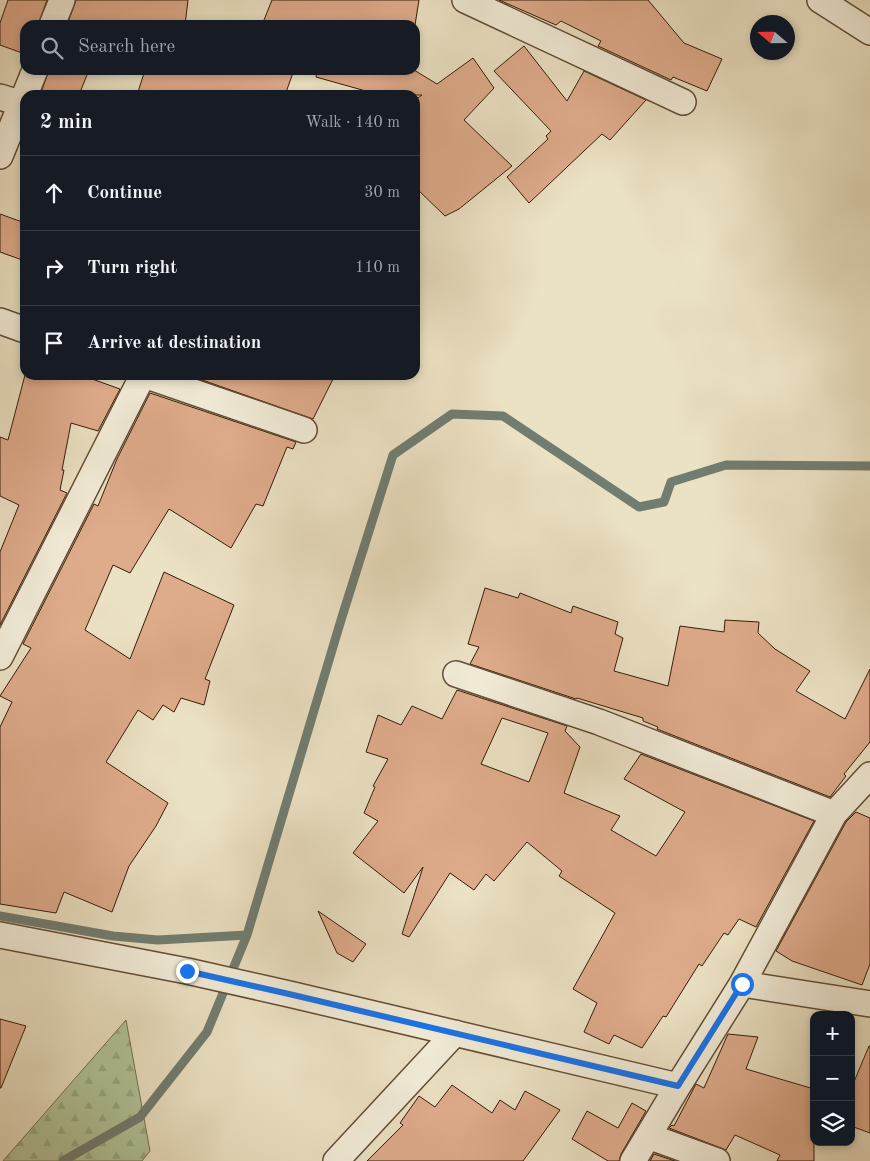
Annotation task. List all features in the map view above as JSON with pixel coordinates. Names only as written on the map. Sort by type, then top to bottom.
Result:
[{"type":"street","points":[[54,20],[62,0]]},
{"type":"street","points":[[465,0],[683,102]]},
{"type":"street","points":[[820,0],[870,32]]},
{"type":"street","points":[[22,90],[31,75]]},
{"type":"street","points":[[0,156],[15,102]]},
{"type":"street","points":[[0,321],[20,328]]},
{"type":"street","points":[[0,658],[141,380]]},
{"type":"street","points":[[159,380],[304,430]]},
{"type":"street","points":[[456,674],[600,722],[834,814]]},
{"type":"street","points":[[633,1161],[742,984],[834,814],[870,775]]},
{"type":"street","points":[[0,935],[187,971],[678,1086]]},
{"type":"street","points":[[742,984],[870,1004]]},
{"type":"street","points":[[336,1161],[455,1033]]},
{"type":"street","points":[[648,1136],[717,1161]]},
{"type":"green space","points":[[126,1020],[150,1151],[142,1161],[3,1161]]},
{"type":"building","points":[[8,0],[47,0],[40,20],[20,20],[20,52],[0,45],[0,23]]},
{"type":"building","points":[[76,0],[188,0],[186,20],[69,20]]},
{"type":"building","points":[[272,0],[419,0],[416,20],[264,20]]},
{"type":"building","points":[[499,0],[648,0],[684,43],[722,59],[707,91],[673,77],[671,80],[598,46],[601,41],[561,21],[556,25]]},
{"type":"building","points":[[524,46],[567,101],[584,71],[646,100],[610,140],[602,134],[529,203],[507,177],[548,139],[546,136],[551,131],[494,71]]},
{"type":"building","points":[[473,58],[494,88],[464,120],[512,166],[459,209],[445,216],[420,192],[420,96],[422,95],[420,95],[420,90],[362,90],[316,77],[316,75],[420,74],[437,84]]},
{"type":"building","points":[[47,75],[87,75],[81,90],[42,90]]},
{"type":"building","points":[[143,75],[292,75],[287,90],[139,90]]},
{"type":"building","points":[[0,214],[20,221],[20,259],[0,252]]},
{"type":"building","points":[[24,380],[95,380],[120,389],[98,431],[71,423],[60,490],[67,493],[0,625],[0,552],[19,505],[0,496],[0,437],[8,440]]},
{"type":"building","points":[[202,380],[332,380],[313,419]]},
{"type":"building","points":[[150,393],[296,442],[293,449],[287,447],[263,506],[256,504],[231,548],[169,509],[130,573],[113,565],[85,630],[130,659],[164,572],[234,605],[205,679],[210,681],[204,705],[181,698],[174,712],[163,705],[153,720],[138,710],[106,762],[168,803],[156,826],[129,866],[112,912],[64,892],[56,913],[0,904],[0,727],[12,702],[0,696],[31,648],[23,644],[94,504],[98,506],[117,459]]},
{"type":"building","points":[[485,588],[518,598],[520,593],[571,613],[573,606],[618,622],[615,634],[623,638],[614,671],[668,686],[680,626],[724,632],[725,620],[759,622],[758,633],[775,649],[810,671],[796,691],[845,719],[870,669],[870,742],[844,774],[846,776],[830,797],[657,729],[658,727],[643,721],[643,718],[576,699],[470,664],[479,647],[468,644]]},
{"type":"building","points":[[457,690],[567,726],[565,731],[580,747],[564,793],[620,816],[611,830],[656,856],[685,812],[624,779],[641,754],[814,821],[756,927],[739,919],[728,935],[724,933],[702,966],[699,964],[666,1017],[663,1016],[642,1048],[614,1035],[609,1044],[584,1032],[597,1003],[573,989],[615,913],[559,876],[562,871],[527,842],[494,881],[486,874],[474,890],[450,873],[409,937],[402,934],[423,867],[404,893],[353,853],[378,821],[364,813],[375,787],[373,786],[388,759],[366,752],[378,715],[401,725],[412,706],[442,719]],"holes":[[[502,718],[548,733],[529,782],[481,764]]]},
{"type":"building","points":[[856,812],[870,818],[870,964],[862,985],[792,961],[776,951],[846,822]]},
{"type":"building","points":[[318,911],[366,944],[353,962],[337,953]]},
{"type":"building","points":[[0,1019],[26,1026],[1,1088],[0,1088]]},
{"type":"building","points":[[728,1034],[758,1037],[746,1069],[810,1088],[810,1146],[814,1146],[814,1161],[777,1161],[780,1155],[735,1135],[726,1150],[669,1128],[672,1125],[674,1126],[696,1084],[704,1088]]},
{"type":"building","points":[[870,1046],[870,1133],[855,1127],[855,1079]]},
{"type":"building","points":[[452,1085],[492,1113],[500,1100],[515,1110],[525,1091],[560,1110],[523,1161],[367,1161],[403,1125],[400,1123],[419,1096],[435,1107]]},
{"type":"building","points":[[632,1103],[646,1111],[621,1154],[619,1161],[608,1161],[572,1139],[587,1111],[618,1128]]},
{"type":"building","points":[[654,1154],[675,1161],[650,1161]]},
{"type":"waterway","points":[[63,1161],[140,1117],[207,1032],[247,935],[341,620],[393,455],[452,414],[503,416],[639,507],[664,502],[671,482],[726,465],[870,466]]},
{"type":"waterway","points":[[0,916],[113,936],[158,940],[247,935]]},
{"type":"route","points":[[187,971],[678,1086],[742,984]]}]
